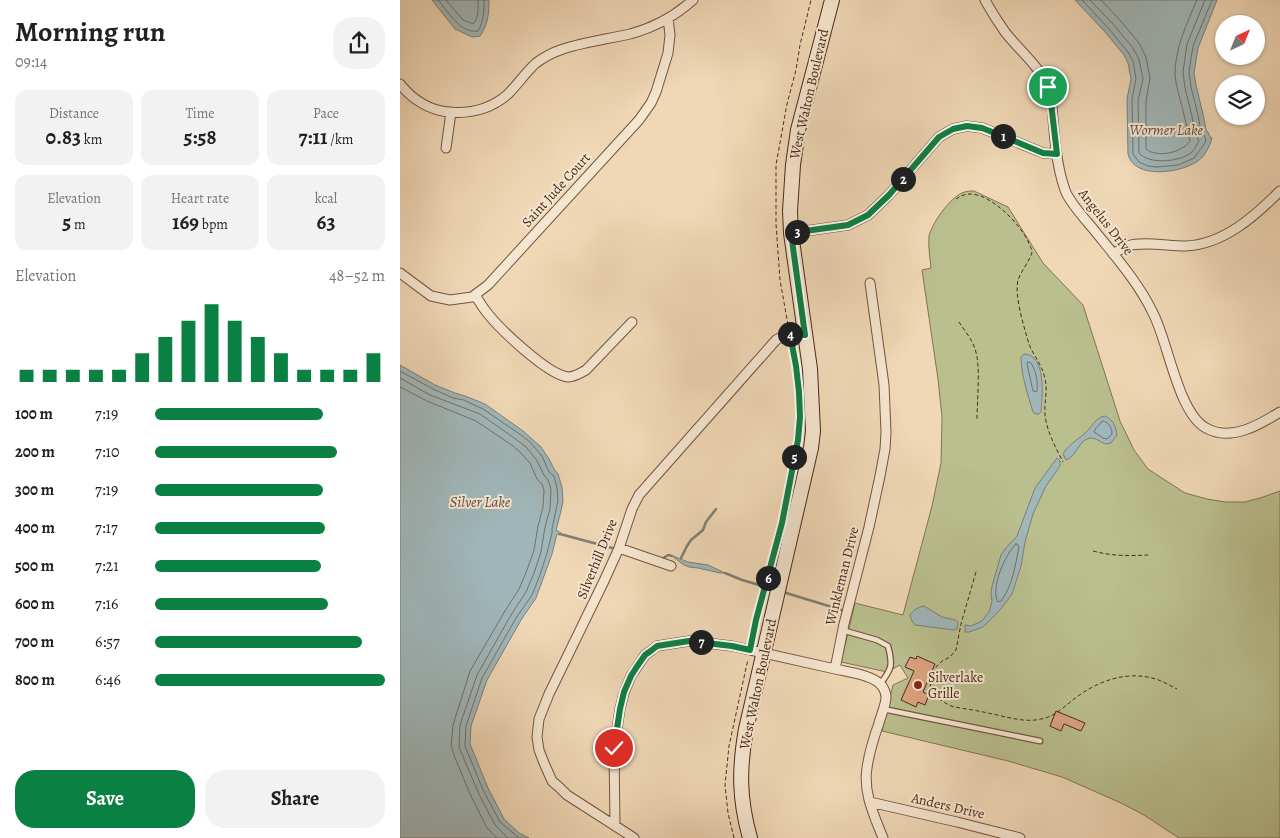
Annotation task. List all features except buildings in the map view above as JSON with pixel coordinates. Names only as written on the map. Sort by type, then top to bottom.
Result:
[{"type":"main road","name":"West Walton Boulevard","points":[[750,838],[745,821],[741,790],[742,753],[757,652],[811,448],[813,431],[810,369],[791,233],[792,165],[798,130],[832,0]]},
{"type":"street","points":[[400,84],[405,91],[422,104],[435,110],[468,112],[480,110],[508,94],[537,63],[546,57],[575,46],[630,34],[652,27],[693,0]]},
{"type":"street","name":"Angelus Drive","points":[[984,0],[1006,32],[1041,74],[1048,87],[1060,173],[1066,192],[1080,214],[1144,294],[1162,333],[1176,380],[1192,415],[1205,428],[1230,434],[1245,430],[1280,412]]},
{"type":"street","name":"Saint Jude Court","points":[[400,273],[431,296],[450,300],[472,297],[488,286],[639,120],[651,103],[668,53],[670,35],[668,18]]},
{"type":"street","points":[[446,148],[451,112]]},
{"type":"street","points":[[791,233],[848,225],[868,215],[889,195],[939,137],[953,129],[967,126],[982,128],[1043,153],[1057,154]]},
{"type":"street","points":[[1113,254],[1127,246],[1154,244],[1186,246],[1219,238],[1254,215],[1280,190]]},
{"type":"street","name":"Winkleman Drive","points":[[835,669],[842,630],[869,527],[885,449],[884,385],[870,283]]},
{"type":"street","points":[[475,295],[489,316],[522,348],[545,366],[569,377],[586,370],[632,322]]},
{"type":"street","points":[[790,334],[805,335]]},
{"type":"street","name":"Silverhill Drive","points":[[634,838],[567,795],[552,781],[539,750],[537,737],[539,719],[549,694],[582,629],[619,548],[632,509],[639,495],[776,340],[790,334]]},
{"type":"street","points":[[619,548],[671,566]]},
{"type":"street","points":[[615,826],[614,748],[624,692],[631,676],[645,655],[657,646],[689,641],[732,646],[835,669],[871,678],[880,684],[886,697],[867,766],[866,787],[883,838]]},
{"type":"street","name":"Anders Drive","points":[[870,802],[1020,838]]},
{"type":"lane","points":[[842,630],[876,640],[888,646],[891,659],[890,672],[880,684]]},
{"type":"lane","points":[[883,709],[1040,741]]},
{"type":"path","points":[[734,838],[728,814],[725,785],[729,746],[733,724],[757,652],[756,620],[782,523],[798,440],[800,417],[799,392],[783,300],[778,252],[776,165],[787,104],[811,0]]},
{"type":"path","points":[[956,199],[966,194],[972,194],[978,195],[994,204],[1009,215],[1019,227],[1031,249],[1032,253],[1018,280],[1017,297],[1031,350],[1041,365],[1045,379],[1045,413],[1048,430],[1063,462]]},
{"type":"path","points":[[958,322],[975,349],[977,363],[977,419]]},
{"type":"path","points":[[1093,551],[1107,554],[1148,555]]},
{"type":"path","points":[[976,572],[961,624],[956,650],[936,667],[932,677],[930,688],[943,703],[954,707],[1028,721],[1043,719],[1052,715],[1095,685],[1129,675],[1154,678],[1177,688]]},
{"type":"green space","points":[[974,191],[1008,207],[1043,263],[1083,305],[1120,421],[1134,450],[1148,469],[1185,493],[1225,502],[1245,502],[1280,491],[1280,838],[1179,838],[1144,815],[1121,803],[1062,777],[1008,761],[882,731],[893,685],[908,678],[900,665],[887,672],[841,662],[855,603],[903,615],[932,506],[941,463],[942,417],[922,270],[931,268],[929,236],[938,218],[947,205],[957,196],[965,192]]},
{"type":"water","points":[[432,0],[489,0],[488,19],[480,36],[472,37],[455,29]]},
{"type":"water","name":"Wormer Lake","points":[[1075,0],[1217,0],[1198,48],[1194,73],[1206,130],[1212,138],[1207,151],[1198,161],[1181,169],[1159,172],[1139,168],[1132,162],[1128,154],[1127,99],[1131,79],[1128,63],[1124,55],[1105,32]]},
{"type":"water","points":[[1024,354],[1031,356],[1040,369],[1042,397],[1041,412],[1039,414],[1033,412],[1025,385],[1021,357]]},
{"type":"water","name":"Silver Lake","points":[[400,365],[435,385],[485,404],[523,431],[541,447],[558,474],[562,487],[563,501],[556,530],[561,533],[560,535],[557,534],[536,598],[521,620],[487,680],[471,726],[470,744],[488,788],[504,819],[519,833],[529,838],[400,838]]},
{"type":"water","points":[[1105,416],[1112,421],[1117,432],[1111,443],[1106,444],[1092,438],[1086,439],[1073,456],[1066,460],[1063,454],[1067,448],[1087,432],[1096,421]]},
{"type":"water","points":[[1057,458],[1060,461],[1060,466],[1046,486],[1033,514],[1021,566],[1012,594],[1000,610],[983,627],[965,632],[965,625],[971,626],[982,621],[989,612],[992,601],[992,586],[1001,555],[1017,536],[1035,488]]},
{"type":"water","points":[[672,556],[688,562],[708,565],[725,573],[689,567]]},
{"type":"water","points":[[924,606],[942,617],[958,622],[957,629],[915,625],[910,615],[916,609]]},
{"type":"waterway","points":[[681,558],[691,540],[703,530],[706,522],[716,509]]},
{"type":"waterway","points":[[560,534],[616,549]]},
{"type":"waterway","points":[[662,559],[668,555],[672,556]]},
{"type":"waterway","points":[[725,573],[773,589]]},
{"type":"waterway","points":[[783,592],[845,611]]},
{"type":"place","name":"Silverlake Grille","points":[[918,685]]},
{"type":"route","points":[[614,748],[624,692],[631,676],[645,655],[657,646],[689,641],[750,650],[756,620],[782,523],[798,440],[800,417],[799,392],[790,334],[805,335],[791,233],[848,225],[868,215],[889,195],[939,137],[953,129],[967,126],[982,128],[1043,153],[1057,154],[1048,87]]}]
